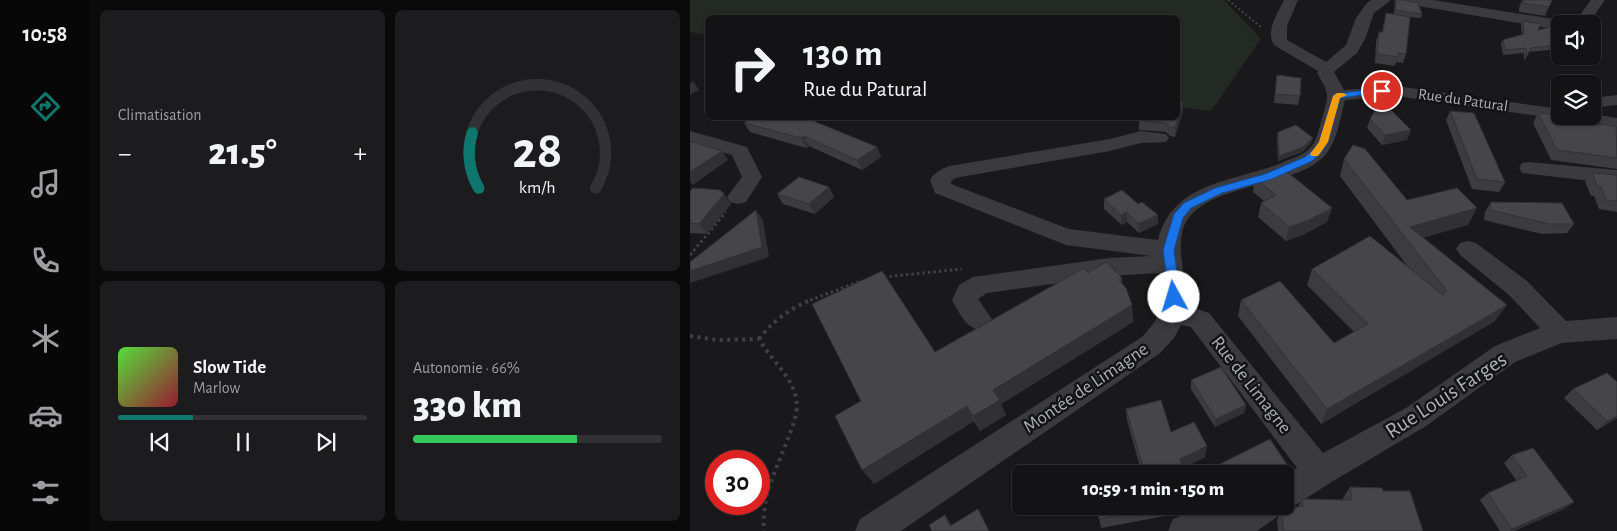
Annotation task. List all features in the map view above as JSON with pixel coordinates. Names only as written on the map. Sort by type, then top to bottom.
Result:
[{"type":"street","points":[[1291,0],[1278,29],[1277,36],[1280,42],[1327,69]]},
{"type":"street","points":[[1337,96],[1325,73],[1327,69],[1354,46],[1366,10],[1373,4],[1384,0]]},
{"type":"street","points":[[1407,0],[1551,24]]},
{"type":"street","points":[[1587,15],[1598,0]]},
{"type":"street","name":"Rue du Patural","points":[[1337,96],[1396,91],[1551,113]]},
{"type":"street","name":"Montée de Limagne","points":[[872,531],[1151,344],[1169,324],[1172,313],[1174,297],[1169,257],[1178,217],[1188,206],[1218,190],[1268,176],[1309,159],[1318,151],[1327,132],[1337,96]]},
{"type":"street","points":[[1601,102],[1617,100]]},
{"type":"street","points":[[1601,121],[1617,124]]},
{"type":"street","points":[[690,136],[740,151],[752,177],[738,197]]},
{"type":"street","points":[[1159,138],[1141,137],[1110,145],[949,173],[940,180],[942,188],[1066,237],[1169,257]]},
{"type":"street","points":[[1529,168],[1617,177]]},
{"type":"street","points":[[1468,249],[1518,288],[1560,332]]},
{"type":"street","points":[[980,321],[965,300],[968,292],[982,284],[1169,257]]},
{"type":"street","name":"Rue de Limagne","points":[[1172,313],[1200,320],[1319,472]]},
{"type":"street","name":"Rue Louis Farges","points":[[1294,488],[1416,417],[1505,354],[1560,332],[1617,328]]},
{"type":"street","points":[[1185,531],[1234,526],[1252,515]]},
{"type":"path","points":[[1228,0],[1280,42]]},
{"type":"path","points":[[690,255],[738,197]]},
{"type":"path","points":[[690,336],[717,340],[759,339],[764,350],[791,383],[797,398],[794,420],[766,496],[762,521],[764,531]]},
{"type":"shaded area","points":[[690,0],[1224,0],[1261,39],[1211,111],[1180,107],[1180,15],[705,15],[705,35],[690,32]]},
{"type":"building","points":[[1396,0],[1418,3],[1422,14],[1395,10]]},
{"type":"building","points":[[1523,0],[1552,0],[1549,7],[1523,3]]},
{"type":"building","points":[[1386,13],[1410,17],[1406,54],[1398,53],[1398,57],[1377,54],[1379,32],[1383,32]]},
{"type":"building","points":[[1523,21],[1541,24],[1538,30],[1551,27],[1551,46],[1531,48],[1527,56],[1526,48],[1505,50],[1503,40],[1524,34]]},
{"type":"building","points":[[1277,75],[1301,78],[1300,96],[1275,94]]},
{"type":"building","points":[[1381,100],[1411,130],[1385,135],[1370,119]]},
{"type":"building","points":[[1450,111],[1474,113],[1505,182],[1477,179]]},
{"type":"building","points":[[1538,113],[1551,114],[1551,125],[1616,126],[1617,158],[1557,150]]},
{"type":"building","points":[[749,120],[811,120],[877,147],[857,160],[804,136],[801,138],[744,123]]},
{"type":"building","points":[[1139,120],[1177,120],[1175,128],[1170,127],[1166,123]]},
{"type":"building","points":[[1296,125],[1313,138],[1303,147],[1279,156],[1278,132]]},
{"type":"building","points":[[690,141],[722,151],[690,172]]},
{"type":"building","points":[[1353,145],[1365,149],[1407,200],[1457,188],[1477,208],[1410,227],[1507,305],[1327,409],[1241,300],[1280,281],[1334,343],[1368,324],[1312,269],[1370,236],[1443,295],[1447,291],[1344,159]]},
{"type":"building","points":[[1281,167],[1332,208],[1307,221],[1289,227],[1261,203],[1276,195],[1255,178]]},
{"type":"building","points":[[1592,173],[1617,175],[1617,201],[1606,200],[1601,187],[1598,187]]},
{"type":"building","points":[[799,177],[829,187],[809,204],[777,194]]},
{"type":"building","points":[[693,188],[720,190],[724,194],[699,224],[690,223],[690,191]]},
{"type":"building","points":[[1122,190],[1138,204],[1142,202],[1158,215],[1138,224],[1127,212],[1121,215],[1104,199]]},
{"type":"building","points":[[1491,202],[1562,203],[1574,224],[1549,224],[1490,210]]},
{"type":"building","points":[[756,210],[762,247],[690,271],[690,262]]},
{"type":"building","points":[[1106,262],[1122,278],[1119,280],[1126,288],[1132,305],[993,390],[1000,400],[973,416],[967,406],[862,470],[835,416],[861,401],[812,304],[882,271],[935,352],[1084,268],[1088,273]]},
{"type":"building","points":[[1221,367],[1246,405],[1216,419],[1191,380]]},
{"type":"building","points":[[1607,373],[1617,382],[1617,416],[1607,421],[1573,389]]},
{"type":"building","points":[[1161,400],[1171,432],[1194,422],[1207,446],[1180,459],[1182,465],[1142,465],[1126,409]]},
{"type":"building","points":[[1270,439],[1287,465],[1220,465]]},
{"type":"building","points":[[1533,448],[1574,502],[1512,529],[1488,493],[1527,476],[1512,455]]},
{"type":"building","points":[[1350,487],[1382,488],[1383,491],[1410,491],[1423,531],[1284,531],[1282,515],[1294,515],[1294,508],[1303,506],[1302,499],[1352,500]]},
{"type":"building","points":[[978,509],[989,531],[932,531],[929,525],[945,515],[950,526]]},
{"type":"building","points":[[1098,515],[1120,515],[1099,519]]},
{"type":"slow traffic","points":[[1315,154],[1327,132],[1337,96],[1343,95]]},
{"type":"route","points":[[1174,297],[1168,250],[1178,217],[1188,206],[1218,190],[1268,176],[1309,159],[1318,151],[1323,142],[1337,96],[1382,91]]}]
